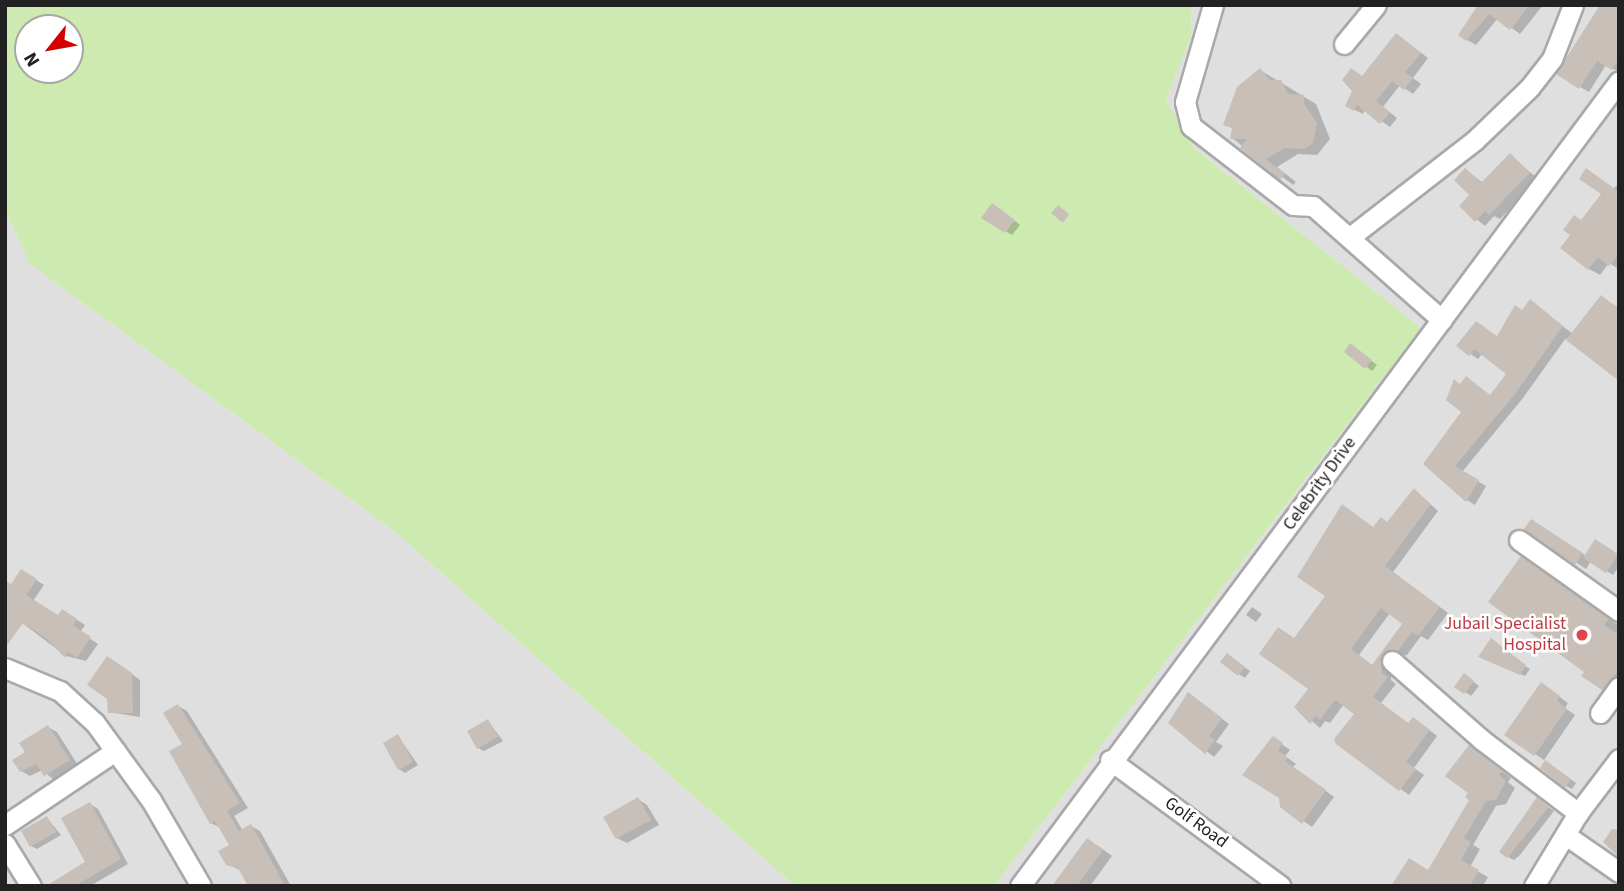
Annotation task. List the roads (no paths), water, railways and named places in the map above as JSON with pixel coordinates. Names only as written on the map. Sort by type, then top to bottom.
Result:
[{"type":"street","points":[[1213,5],[1185,102],[1191,126],[1293,205],[1313,206],[1442,320]]},
{"type":"street","points":[[1344,44],[1376,5]]},
{"type":"street","points":[[1350,237],[1475,140],[1530,87],[1552,59],[1573,5]]},
{"type":"street","name":"Celebrity Drive","points":[[1020,886],[1110,760],[1619,81]]},
{"type":"street","points":[[1519,540],[1619,611]]},
{"type":"street","points":[[1391,661],[1482,740],[1578,813]]},
{"type":"street","points":[[5,668],[60,691],[95,723],[151,800],[201,886]]},
{"type":"street","points":[[1600,713],[1619,687]]},
{"type":"street","points":[[5,825],[115,751]]},
{"type":"street","points":[[1534,886],[1567,836],[1578,813],[1619,759]]},
{"type":"street","name":"Golf Road","points":[[1110,760],[1281,886]]},
{"type":"street","points":[[1567,836],[1619,872]]},
{"type":"street","points":[[5,844],[31,886]]},
{"type":"place","name":"Jubail Specialist Hospital","points":[[1582,635]]}]
